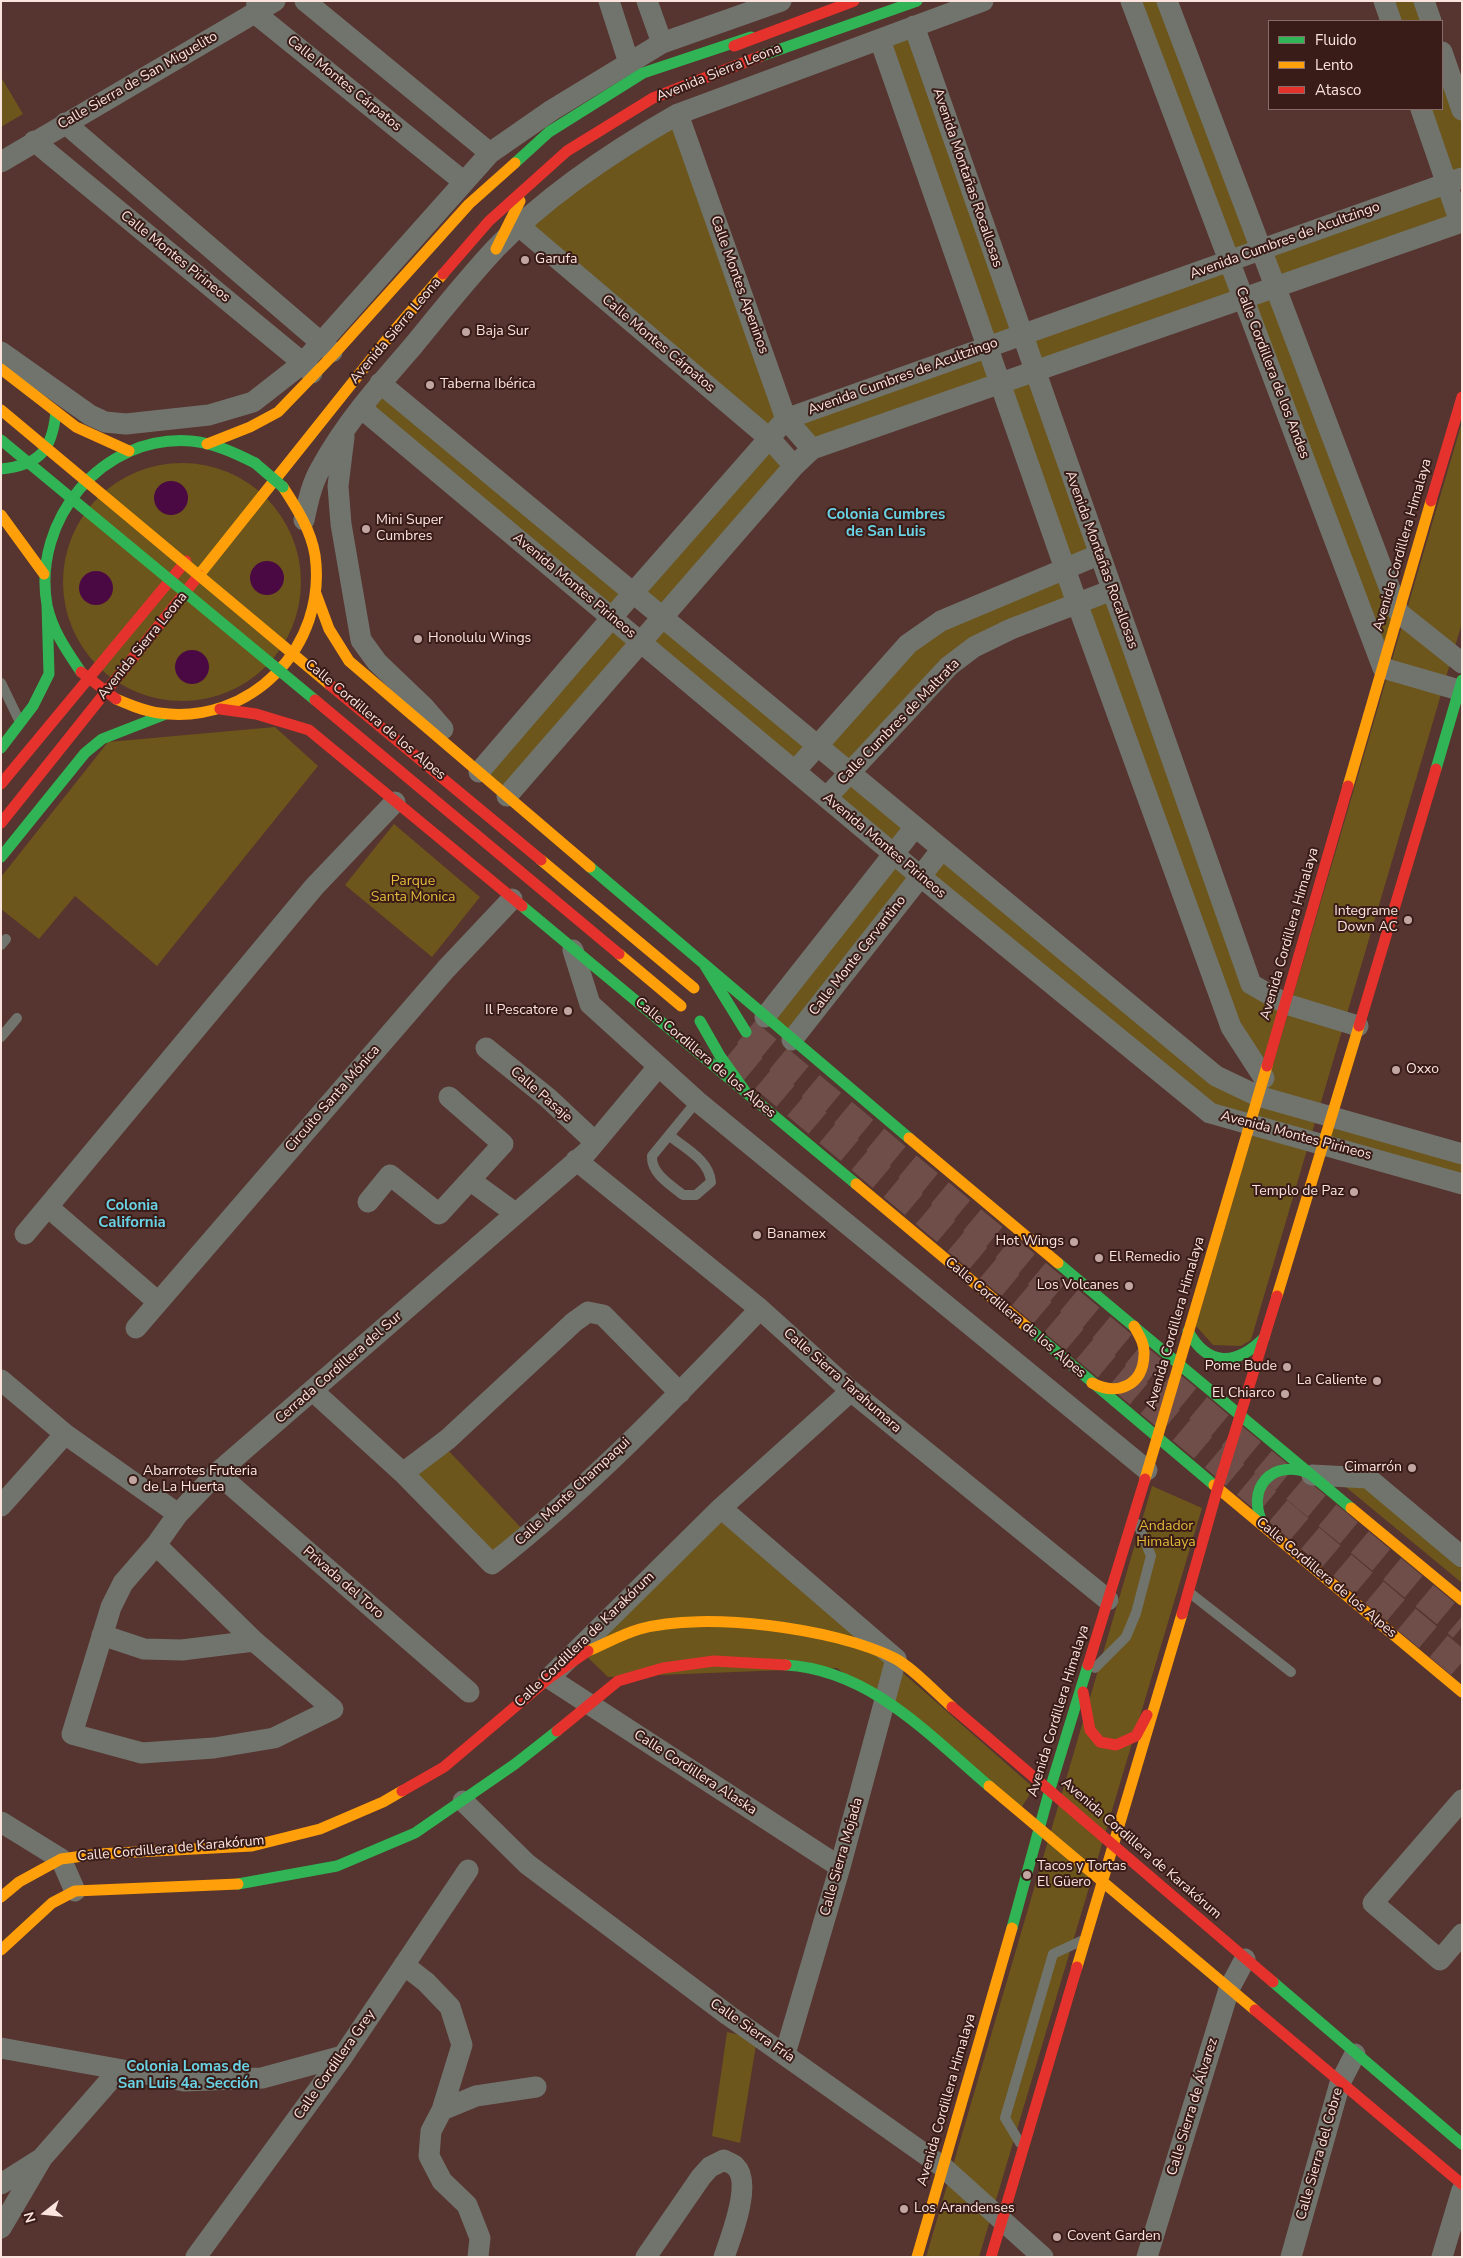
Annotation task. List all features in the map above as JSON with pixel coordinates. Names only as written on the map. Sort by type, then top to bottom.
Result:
[{"type":"main road","name":"Avenida Sierra Leona","points":[[570,133],[648,82],[786,25],[854,1]]},
{"type":"main road","name":"Avenida Sierra Leona","points":[[1,823],[392,334],[489,221],[567,151],[653,98],[792,44],[917,1]]},
{"type":"main road","points":[[328,349],[362,323],[469,204],[549,132],[643,73],[786,25]]},
{"type":"main road","points":[[496,249],[527,187]]},
{"type":"main road","points":[[362,323],[381,277],[439,237]]},
{"type":"main road","points":[[1,369],[76,427],[130,451]]},
{"type":"main road","points":[[207,444],[250,427],[278,412],[309,369]]},
{"type":"main road","name":"Avenida Cordillera Himalaya","points":[[917,2257],[1040,1830],[1050,1789],[1158,1438],[1462,397]]},
{"type":"main road","name":"Calle Cordillera de los Alpes","points":[[1,410],[698,991]]},
{"type":"main road","points":[[1,469],[21,467],[37,459],[49,447],[55,432],[56,412]]},
{"type":"main road","name":"Calle Cordillera de los Alpes","points":[[1,440],[180,586],[700,1022],[732,1051]]},
{"type":"main road","points":[[1,748],[33,706],[48,674],[47,605],[44,574],[50,535],[68,499],[95,471],[130,451],[154,443],[181,441],[207,444],[232,451],[255,463],[283,487],[304,520],[315,556],[316,594],[309,625],[295,654],[268,683],[249,697],[220,709],[166,714],[110,736],[85,752],[1,857]]},
{"type":"main road","points":[[253,480],[272,457]]},
{"type":"main road","points":[[1,515],[44,574]]},
{"type":"main road","name":"Avenida Sierra Leona","points":[[1,784],[196,549]]},
{"type":"main road","name":"Calle Cordillera de los Alpes","points":[[316,594],[322,615],[333,640],[338,664],[479,772],[792,1040],[1130,1320],[1462,1600]]},
{"type":"main road","points":[[47,605],[59,640],[81,672],[116,699],[140,709],[166,714]]},
{"type":"main road","points":[[309,730],[304,701],[309,684],[314,677],[338,664]]},
{"type":"main road","points":[[991,2257],[1189,1592],[1218,1488],[1461,687]]},
{"type":"main road","name":"Calle Cordillera de los Alpes","points":[[220,709],[256,714],[309,730],[1264,1526],[1460,1694]]},
{"type":"main road","points":[[704,964],[746,1032],[716,1007]]},
{"type":"main road","points":[[700,1022],[744,1091]]},
{"type":"main road","points":[[1091,1382],[1098,1388],[1123,1387],[1131,1383],[1142,1370],[1146,1350],[1143,1338],[1130,1320]]},
{"type":"main road","points":[[1188,1332],[1200,1350],[1216,1358],[1230,1359],[1251,1352],[1264,1338]]},
{"type":"main road","points":[[1264,1526],[1259,1520],[1255,1503],[1257,1492],[1266,1477],[1282,1468],[1293,1467],[1305,1470],[1312,1475]]},
{"type":"main road","name":"Avenida Cordillera de Karakórum","points":[[549,1678],[585,1652],[641,1629],[702,1621],[772,1625],[863,1644],[896,1659],[1462,2144]]},
{"type":"main road","points":[[1,1950],[52,1904],[75,1891],[231,1885],[337,1866],[415,1833],[515,1764],[618,1681],[663,1668],[714,1661],[804,1666],[845,1677],[886,1698],[1040,1830],[1103,1880],[1340,2083],[1462,2184]]},
{"type":"main road","name":"Calle Cordillera de Karakórum","points":[[1,1897],[19,1882],[62,1859],[98,1854],[252,1846],[320,1829],[383,1802],[444,1767],[549,1678]]},
{"type":"main road","points":[[1084,1682],[1090,1730],[1100,1742],[1116,1745],[1136,1736],[1160,1690]]},
{"type":"street","name":"Calle Sierra de San Miguelito","points":[[1,162],[257,7],[276,1]]},
{"type":"street","points":[[305,1],[490,153]]},
{"type":"street","points":[[608,1],[629,63]]},
{"type":"street","points":[[647,1],[662,44]]},
{"type":"street","points":[[1,352],[90,415],[105,422],[126,424],[209,415],[253,402],[309,369],[328,349],[381,277],[490,153],[552,110],[662,44],[781,1]]},
{"type":"street","name":"Avenida Sierra Leona","points":[[304,520],[311,491],[321,467],[357,412],[496,249],[519,226],[583,174],[635,138],[678,114],[983,1]]},
{"type":"street","name":"Calle Cordillera de los Andes","points":[[1131,1],[1383,668]]},
{"type":"street","points":[[1167,1],[1399,613],[1462,663]]},
{"type":"street","points":[[1384,1],[1391,20]]},
{"type":"street","points":[[1424,1],[1431,20]]},
{"type":"street","name":"Calle Montes Cárpatos","points":[[257,7],[464,182]]},
{"type":"street","name":"Avenida Montañas Rocallosas","points":[[914,26],[1098,555],[1251,984],[1286,1004],[1358,1026]]},
{"type":"street","points":[[880,40],[1077,603],[1231,1027],[1261,1087]]},
{"type":"street","points":[[1443,55],[1462,110]]},
{"type":"street","points":[[507,796],[661,616],[794,466],[812,449],[1461,222],[1454,181],[1421,110]]},
{"type":"street","name":"Calle Montes Apeninos","points":[[678,114],[786,419],[812,449]]},
{"type":"street","name":"Calle Montes Pirineos","points":[[65,123],[328,349]]},
{"type":"street","name":"Calle Montes Pirineos","points":[[34,141],[309,369]]},
{"type":"street","name":"Avenida Cumbres de Acultzingo","points":[[786,419],[1454,181]]},
{"type":"street","name":"Calle Montes Cárpatos","points":[[519,226],[770,439],[794,466]]},
{"type":"street","name":"Avenida Montes Pirineos","points":[[380,384],[1216,1076],[1261,1087],[1330,1117],[1462,1154]]},
{"type":"street","name":"Avenida Montes Pirineos","points":[[357,412],[611,618],[920,876],[1210,1113],[1324,1143],[1462,1184]]},
{"type":"street","name":"Calle Cordillera de los Alpes","points":[[357,412],[343,441],[338,486],[341,524],[361,640],[377,662],[423,706],[445,732],[458,755]]},
{"type":"street","points":[[479,772],[786,419]]},
{"type":"street","points":[[795,771],[908,644],[941,621],[1098,555]]},
{"type":"street","name":"Calle Cumbres de Maltrata","points":[[826,798],[949,666],[974,647],[1011,630],[1112,590]]},
{"type":"street","points":[[1383,668],[1461,687]]},
{"type":"street","points":[[25,1234],[314,887],[395,802]]},
{"type":"street","points":[[765,1017],[915,827]]},
{"type":"street","name":"Calle Monte Cervantino","points":[[792,1040],[942,849]]},
{"type":"street","name":"Circuito Santa Mónica","points":[[136,1328],[446,969],[512,899]]},
{"type":"street","points":[[573,950],[590,1004],[658,1067],[697,1102],[1147,1470]]},
{"type":"street","name":"Calle Pasaje","points":[[486,1048],[548,1098],[595,1142]]},
{"type":"street","name":"Cerrada Cordillera del Sur","points":[[254,1641],[333,1709],[274,1738],[214,1748],[142,1752],[72,1734],[111,1607],[123,1583],[156,1545],[178,1514],[217,1473],[576,1160],[595,1142],[658,1067]]},
{"type":"street","points":[[368,1202],[390,1174],[439,1214],[504,1144],[449,1097]]},
{"type":"street","name":"Calle Sierra Tarahumara","points":[[576,1160],[760,1309],[852,1392],[1108,1600]]},
{"type":"street","points":[[471,1181],[515,1213]]},
{"type":"street","points":[[48,1207],[158,1302]]},
{"type":"street","name":"Calle Monte Champaqui","points":[[313,1391],[403,1473],[492,1564],[537,1528],[680,1393],[760,1309]]},
{"type":"street","points":[[403,1473],[448,1439],[574,1322],[588,1312],[603,1315],[680,1393]]},
{"type":"street","points":[[1,1380],[65,1434],[178,1514]]},
{"type":"street","name":"Calle Cordillera de Karakórum","points":[[549,1678],[721,1508],[852,1392]]},
{"type":"street","points":[[1,1506],[65,1434]]},
{"type":"street","points":[[1129,1456],[1158,1438]]},
{"type":"street","name":"Privada del Toro","points":[[217,1473],[468,1692]]},
{"type":"street","points":[[1312,1475],[1368,1478],[1462,1557]]},
{"type":"street","points":[[721,1508],[896,1659]]},
{"type":"street","points":[[156,1545],[254,1641]]},
{"type":"street","points":[[102,1636],[144,1649],[182,1650],[254,1641]]},
{"type":"street","name":"Calle Sierra Mojada","points":[[785,2054],[840,1867],[896,1659]]},
{"type":"street","name":"Calle Cordillera Alaska","points":[[549,1678],[840,1867]]},
{"type":"street","points":[[1462,1800],[1373,1903],[1440,1960],[1462,1934]]},
{"type":"street","name":"Calle Sierra Fría","points":[[463,1801],[527,1864],[728,2015],[943,2167],[1043,2257]]},
{"type":"street","points":[[1,1822],[62,1859],[75,1891]]},
{"type":"street","name":"Calle Cordillera Grey","points":[[196,2257],[343,2056],[468,1870]]},
{"type":"street","name":"Calle Sierra de Álvarez","points":[[1148,2257],[1229,1989],[1245,1959]]},
{"type":"street","points":[[404,1965],[426,1982],[450,2008],[462,2045],[442,2110],[431,2131],[429,2156],[442,2181],[468,2205],[480,2238],[478,2257]]},
{"type":"street","points":[[1,2048],[184,2081],[262,2078],[343,2056]]},
{"type":"street","name":"Calle Sierra del Cobre","points":[[1291,2257],[1340,2083],[1356,2054]]},
{"type":"street","points":[[1,2228],[42,2158],[119,2070]]},
{"type":"street","points":[[442,2110],[476,2096],[536,2088]]},
{"type":"street","points":[[1,2184],[42,2158]]},
{"type":"street","points":[[646,2257],[701,2177],[710,2167],[724,2160],[735,2166],[740,2174],[742,2187],[724,2257]]},
{"type":"street","points":[[1442,2257],[1462,2190]]},
{"type":"lane","points":[[1,683],[21,723]]},
{"type":"lane","points":[[1,1037],[17,1018]]},
{"type":"lane","points":[[670,1136],[702,1161],[710,1171],[711,1182],[696,1195],[690,1197],[682,1195],[656,1171],[652,1164],[652,1156],[697,1102]]},
{"type":"lane","points":[[1084,1682],[1126,1637],[1136,1613],[1151,1556],[1134,1514]]},
{"type":"lane","points":[[1189,1592],[1291,1672]]},
{"type":"lane","points":[[1023,2148],[1005,2118],[1054,1954],[1085,1939]]},
{"type":"lane","points":[[922,2239],[927,2257]]},
{"type":"green space","points":[[1131,1],[1167,1],[1261,250],[1230,261],[1244,298],[1275,287],[1399,613],[1383,668],[1243,299],[1035,371],[1022,335],[1229,261]]},
{"type":"green space","points":[[1384,1],[1424,1],[1431,20],[1391,20]]},
{"type":"green space","points":[[914,26],[1022,335],[988,347],[1001,383],[1035,371],[1098,555],[1065,569],[1000,383],[812,449],[782,426],[770,439],[519,226],[678,114],[786,419],[987,347],[880,40]]},
{"type":"green space","points":[[1443,55],[1462,110],[1462,178],[1447,184],[1421,110],[1443,110]]},
{"type":"green space","points":[[1,77],[23,114],[1,127]]},
{"type":"green space","points":[[1447,184],[1460,222],[1275,287],[1261,250]]},
{"type":"green space","points":[[380,383],[633,592],[770,439],[794,466],[661,616],[818,746],[795,771],[640,642],[507,796],[479,772],[611,617],[361,408]],"holes":[[[633,593],[661,617],[640,641],[612,617]]]},
{"type":"green space","points":[[1462,422],[1462,623],[1251,1340],[1241,1346],[1213,1345],[1196,1326]]},
{"type":"green space","points":[[182,463],[216,468],[227,472],[248,483],[266,498],[281,516],[292,537],[296,548],[301,582],[296,616],[292,627],[281,648],[266,666],[248,681],[227,692],[216,696],[182,701],[148,696],[137,692],[116,681],[98,666],[83,648],[72,627],[68,616],[63,582],[68,548],[72,537],[83,516],[98,498],[116,483],[137,472],[148,468]]},
{"type":"green space","points":[[1065,569],[1077,603],[974,647],[850,773],[818,746],[908,644]]},
{"type":"green space","points":[[1112,590],[1251,984],[1286,1004],[1264,1078],[1231,1027],[1077,603]]},
{"type":"green space","points":[[275,727],[318,766],[157,966],[75,896],[39,939],[1,909],[1,877],[108,742]]},
{"type":"green space","points":[[850,773],[915,827],[894,854],[827,797]]},
{"type":"green space","name":"Parque Santa Monica","points":[[394,824],[480,897],[432,957],[345,885]]},
{"type":"green space","points":[[942,849],[1258,1096],[1250,1124],[1210,1113],[921,876],[792,1040],[765,1017],[894,854],[920,876]]},
{"type":"green space","points":[[1331,1117],[1462,1154],[1462,1184],[1324,1143]]},
{"type":"green space","points":[[447,1449],[524,1531],[490,1556],[415,1477]]},
{"type":"green space","points":[[1341,1483],[1364,1486],[1462,1569],[1462,1583]]},
{"type":"green space","name":"Andador Himalaya","points":[[1152,1486],[1202,1508],[979,2257],[926,2257]]},
{"type":"green space","points":[[722,1514],[1034,1788],[1021,1808],[837,1668],[608,1677],[581,1651]]},
{"type":"green space","points":[[727,2032],[757,2039],[740,2143],[712,2136]]},
{"type":"shaded area","points":[[171,481],[183,486],[188,498],[183,510],[171,515],[159,510],[154,498],[159,486]]},
{"type":"shaded area","points":[[267,561],[279,566],[284,578],[279,590],[267,595],[255,590],[250,578],[255,566]]},
{"type":"shaded area","points":[[96,571],[108,576],[113,588],[108,600],[96,605],[84,600],[79,588],[84,576]]},
{"type":"shaded area","points":[[192,650],[204,655],[209,667],[204,679],[192,684],[180,679],[175,667],[180,655]]},
{"type":"tunnel","points":[[746,1032],[1462,1627]]},
{"type":"tunnel","points":[[732,1051],[1462,1666]]},
{"type":"traffic: fast","points":[[761,56],[917,1]]},
{"type":"traffic: fast","points":[[515,163],[549,132],[643,73],[751,37]]},
{"type":"traffic: fast","points":[[1,469],[25,464],[42,453],[51,436],[56,412]]},
{"type":"traffic: fast","points":[[1,440],[315,700]]},
{"type":"traffic: fast","points":[[81,672],[52,623],[47,605],[45,573],[51,543],[63,514],[80,488],[102,467],[129,452],[159,443],[191,441],[208,444],[232,452],[255,463]]},
{"type":"traffic: fast","points":[[255,463],[283,487]]},
{"type":"traffic: fast","points":[[1,748],[33,706],[49,674],[47,605]]},
{"type":"traffic: fast","points":[[1436,769],[1462,680]]},
{"type":"traffic: fast","points":[[1,857],[85,753],[102,739],[166,714]]},
{"type":"traffic: fast","points":[[590,867],[909,1138]]},
{"type":"traffic: fast","points":[[522,906],[856,1184]]},
{"type":"traffic: fast","points":[[704,964],[746,1032]]},
{"type":"traffic: fast","points":[[700,1021],[720,1056],[745,1091]]},
{"type":"traffic: fast","points":[[1058,1263],[1351,1508]]},
{"type":"traffic: fast","points":[[1027,1327],[1214,1485]]},
{"type":"traffic: fast","points":[[1188,1331],[1204,1351],[1213,1356],[1223,1358],[1233,1358],[1243,1354],[1264,1338]]},
{"type":"traffic: fast","points":[[1264,1526],[1257,1500],[1265,1480],[1274,1473],[1284,1470],[1297,1470],[1311,1474]]},
{"type":"traffic: fast","points":[[786,1665],[816,1670],[845,1679],[871,1692],[921,1727],[989,1786]]},
{"type":"traffic: fast","points":[[1012,1928],[1050,1789],[1088,1665]]},
{"type":"traffic: fast","points":[[238,1884],[337,1866],[415,1833],[515,1764],[557,1731]]},
{"type":"traffic: fast","points":[[1273,1982],[1462,2144]]},
{"type":"traffic: slow","points":[[207,444],[250,427],[278,412],[334,354],[469,204],[515,163]]},
{"type":"traffic: slow","points":[[496,249],[520,201]]},
{"type":"traffic: slow","points":[[199,575],[392,333],[443,274]]},
{"type":"traffic: slow","points":[[1,369],[76,427],[129,451]]},
{"type":"traffic: slow","points":[[1,410],[330,685]]},
{"type":"traffic: slow","points":[[116,699],[159,713],[193,714],[224,707],[252,693],[276,673],[296,648],[309,620],[316,588],[315,555],[307,528],[283,487]]},
{"type":"traffic: slow","points":[[1348,786],[1431,501]]},
{"type":"traffic: slow","points":[[1,515],[44,574]]},
{"type":"traffic: slow","points":[[316,594],[329,629],[349,661],[590,867]]},
{"type":"traffic: slow","points":[[541,860],[694,988]]},
{"type":"traffic: slow","points":[[619,954],[681,1006]]},
{"type":"traffic: slow","points":[[1277,1296],[1359,1026]]},
{"type":"traffic: slow","points":[[1145,1479],[1267,1066]]},
{"type":"traffic: slow","points":[[909,1138],[1058,1263]]},
{"type":"traffic: slow","points":[[856,1184],[1027,1327]]},
{"type":"traffic: slow","points":[[1092,1383],[1101,1387],[1119,1388],[1134,1381],[1143,1366],[1144,1351],[1134,1326]]},
{"type":"traffic: slow","points":[[1214,1485],[1462,1692]]},
{"type":"traffic: slow","points":[[1351,1508],[1462,1600]]},
{"type":"traffic: slow","points":[[1077,1967],[1182,1614]]},
{"type":"traffic: slow","points":[[588,1651],[633,1631],[667,1624],[733,1622],[769,1625],[838,1638],[869,1647],[894,1658],[916,1674],[952,1707]]},
{"type":"traffic: slow","points":[[989,1786],[1255,2010]]},
{"type":"traffic: slow","points":[[1,1897],[19,1882],[61,1859],[98,1854],[252,1846],[320,1829],[383,1802],[402,1791]]},
{"type":"traffic: slow","points":[[1,1950],[52,1903],[75,1891],[238,1884]]},
{"type":"traffic: slow","points":[[917,2257],[1012,1928]]},
{"type":"traffic: jam","points":[[734,46],[854,1]]},
{"type":"traffic: jam","points":[[443,274],[489,221],[567,151],[653,98],[761,56]]},
{"type":"traffic: jam","points":[[1431,501],[1462,397]]},
{"type":"traffic: jam","points":[[1,784],[186,561]]},
{"type":"traffic: jam","points":[[1,823],[199,575]]},
{"type":"traffic: jam","points":[[81,672],[116,699]]},
{"type":"traffic: jam","points":[[330,685],[541,860]]},
{"type":"traffic: jam","points":[[315,700],[619,954]]},
{"type":"traffic: jam","points":[[220,709],[256,714],[309,730],[522,906]]},
{"type":"traffic: jam","points":[[1359,1026],[1436,769]]},
{"type":"traffic: jam","points":[[1267,1066],[1348,786]]},
{"type":"traffic: jam","points":[[1182,1614],[1218,1487],[1277,1296]]},
{"type":"traffic: jam","points":[[1088,1665],[1145,1479]]},
{"type":"traffic: jam","points":[[402,1791],[444,1767],[549,1678],[588,1651]]},
{"type":"traffic: jam","points":[[557,1731],[618,1681],[663,1668],[714,1661],[786,1665]]},
{"type":"traffic: jam","points":[[1083,1692],[1090,1730],[1100,1742],[1116,1745],[1136,1736],[1147,1715]]},
{"type":"traffic: jam","points":[[952,1707],[1273,1982]]},
{"type":"traffic: jam","points":[[991,2257],[1077,1967]]},
{"type":"traffic: jam","points":[[1255,2010],[1462,2184]]},
{"type":"place","name":"Garufa","points":[[525,260]]},
{"type":"place","name":"Baja Sur","points":[[466,332]]},
{"type":"place","name":"Taberna Ibérica","points":[[430,385]]},
{"type":"place","name":"Mini Super Cumbres","points":[[366,529]]},
{"type":"place","name":"Honolulu Wings","points":[[418,639]]},
{"type":"place","name":"Integrame Down AC","points":[[1408,920]]},
{"type":"place","name":"Il Pescatore","points":[[568,1011]]},
{"type":"place","name":"Oxxo","points":[[1396,1070]]},
{"type":"place","name":"Templo de Paz","points":[[1354,1192]]},
{"type":"place","name":"Banamex","points":[[757,1235]]},
{"type":"place","name":"Hot Wings","points":[[1074,1242]]},
{"type":"place","name":"El Remedio","points":[[1099,1258]]},
{"type":"place","name":"Los Volcanes","points":[[1129,1286]]},
{"type":"place","name":"Pome Bude","points":[[1287,1367]]},
{"type":"place","name":"La Caliente","points":[[1377,1381]]},
{"type":"place","name":"El Chiarco","points":[[1285,1394]]},
{"type":"place","name":"Cimarrón","points":[[1412,1468]]},
{"type":"place","name":"Abarrotes Fruteria de La Huerta","points":[[133,1480]]},
{"type":"place","name":"Tacos y Tortas El Güero","points":[[1027,1875]]},
{"type":"place","name":"Los Arandenses","points":[[904,2209]]},
{"type":"place","name":"Covent Garden","points":[[1057,2237]]},
{"type":"district","name":"Colonia Cumbres de San Luis","points":[[886,524]]},
{"type":"district","name":"Colonia California","points":[[132,1214]]},
{"type":"district","name":"Colonia Lomas de San Luis 4a. Sección","points":[[188,2076]]}]
